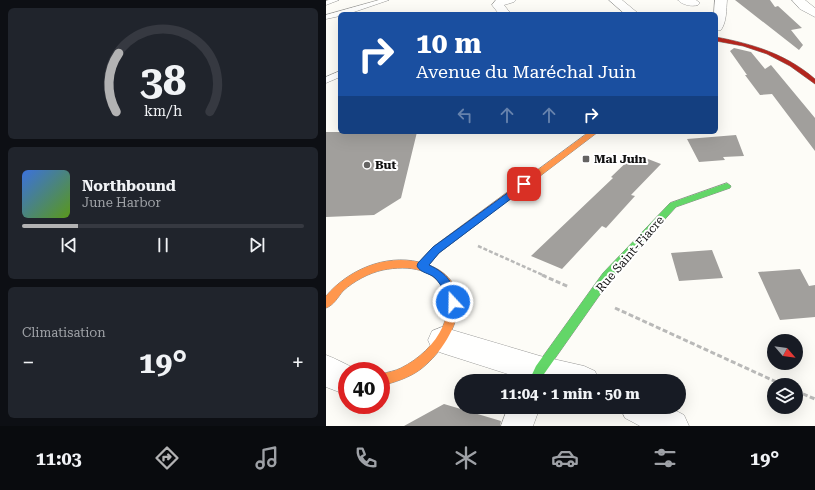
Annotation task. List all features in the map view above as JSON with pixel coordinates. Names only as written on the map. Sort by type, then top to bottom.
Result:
[{"type":"street","points":[[503,12],[498,5],[510,0]]},
{"type":"street","points":[[615,0],[630,12]]},
{"type":"street","points":[[718,22],[722,0]]},
{"type":"street","points":[[798,0],[815,13]]},
{"type":"street","points":[[718,39],[761,49],[785,58],[807,73],[815,82]]},
{"type":"street","points":[[422,266],[436,250],[591,134]]},
{"type":"street","name":"Rue Saint-Fiacre","points":[[538,374],[607,276],[673,205],[727,186]]},
{"type":"street","points":[[326,303],[341,287],[360,274],[381,266],[402,263],[422,266],[437,274],[445,282],[448,286],[453,302],[451,321],[442,340],[426,358],[404,373],[390,377]]},
{"type":"street","points":[[442,340],[532,374]]},
{"type":"street","points":[[517,426],[521,414]]},
{"type":"street","points":[[649,414],[672,426]]},
{"type":"lane","points":[[326,3],[336,0]]},
{"type":"lane","points":[[347,12],[386,0]]},
{"type":"lane","points":[[326,17],[338,14]]},
{"type":"lane","points":[[326,80],[338,75]]},
{"type":"path","points":[[456,235],[768,378]]},
{"type":"path","points":[[803,394],[815,399]]},
{"type":"building","points":[[735,0],[770,0],[775,7],[778,6],[802,28],[791,30],[803,45],[799,50]]},
{"type":"building","points":[[734,48],[751,52],[765,69],[771,65],[815,118],[815,151],[772,94],[760,95],[730,51]]},
{"type":"building","name":"But","points":[[326,132],[338,132],[338,134],[417,134],[401,198],[374,215],[326,217]]},
{"type":"building","points":[[736,135],[744,156],[723,157],[725,160],[699,162],[687,139]]},
{"type":"building","points":[[635,154],[661,164],[631,195],[635,196],[606,228],[602,226],[562,269],[531,256],[613,178],[611,177]]},
{"type":"building","points":[[712,250],[723,278],[679,281],[671,253]]},
{"type":"building","points":[[800,269],[809,286],[815,285],[815,317],[780,320],[758,272]]},
{"type":"building","points":[[444,404],[454,407],[454,414],[478,414],[501,421],[500,426],[404,426]]},
{"type":"traffic: fast","points":[[538,374],[607,276],[673,205],[727,186]]},
{"type":"traffic: slow","points":[[422,266],[436,250],[591,134]]},
{"type":"traffic: slow","points":[[326,303],[350,280],[370,270],[381,267],[403,264],[415,265],[432,271],[445,281],[449,287],[453,300],[453,313],[443,337],[426,358],[404,373],[390,378]]},
{"type":"traffic: jam","points":[[718,39],[757,48],[781,58],[804,72],[815,82]]},
{"type":"place","name":"Mal Juin","points":[[586,159]]},
{"type":"place","name":"But","points":[[367,165]]},
{"type":"route","points":[[453,302],[448,286],[437,274],[422,266],[436,250],[524,184]]}]
